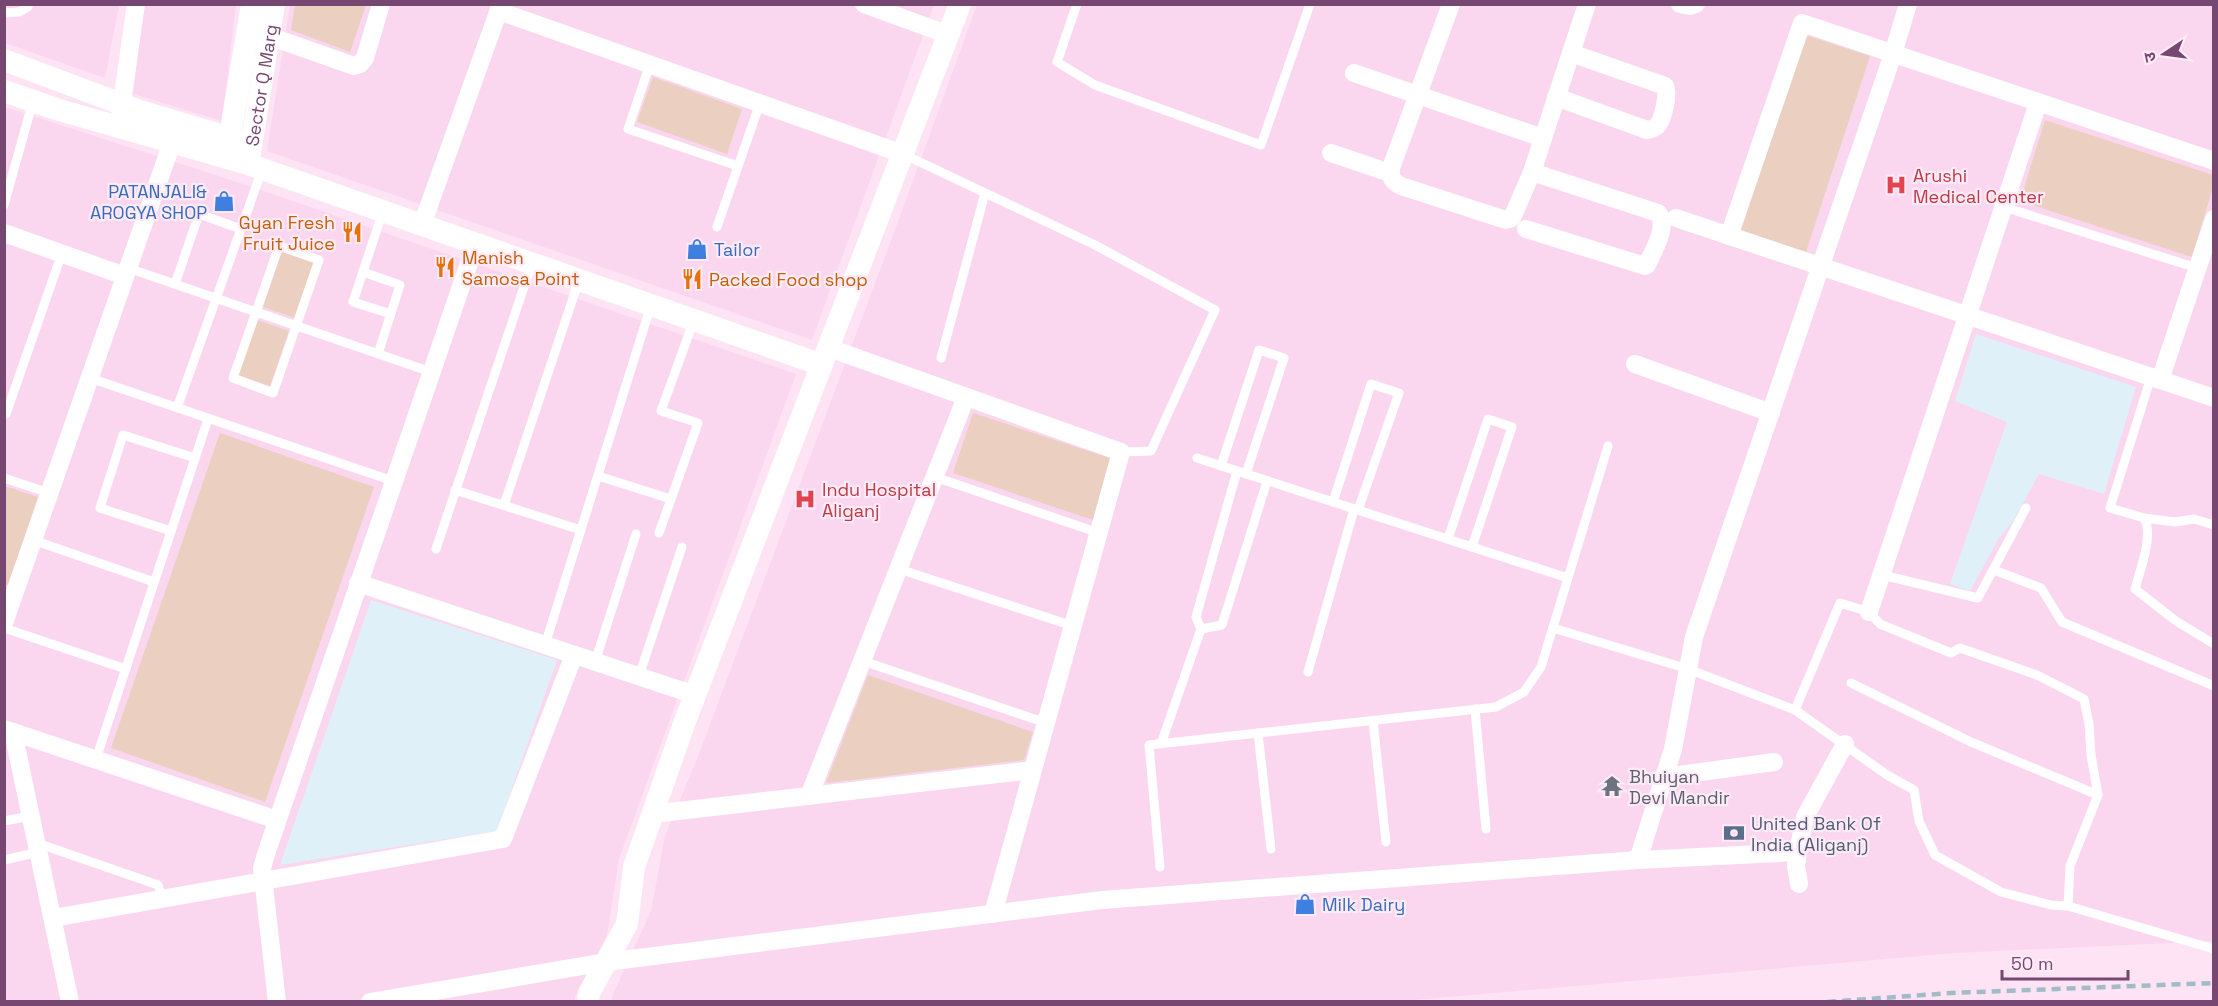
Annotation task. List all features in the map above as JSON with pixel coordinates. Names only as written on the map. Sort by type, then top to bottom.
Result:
[{"type":"street","points":[[119,127],[136,4]]},
{"type":"street","points":[[228,148],[252,4]]},
{"type":"street","name":"Sector Q Marg","points":[[254,159],[274,4]]},
{"type":"street","points":[[269,36],[354,66],[360,64],[365,58],[381,4]]},
{"type":"street","points":[[864,4],[949,35]]},
{"type":"street","points":[[588,1002],[589,993],[627,924],[634,867],[695,695],[960,4]]},
{"type":"street","points":[[1451,4],[1390,173],[1394,182],[1401,186],[1506,220],[1512,218],[1532,172],[1587,4]]},
{"type":"street","points":[[1680,4],[1690,6],[1696,4]]},
{"type":"street","points":[[1638,860],[1673,749],[1694,637],[1893,54],[1908,4]]},
{"type":"street","points":[[422,225],[500,8],[903,154]]},
{"type":"street","points":[[1730,236],[1802,23],[2214,161]]},
{"type":"street","points":[[1557,97],[1647,129],[1655,129],[1659,124],[1668,93],[1665,86],[1571,53]]},
{"type":"street","points":[[4,60],[122,104],[175,133]]},
{"type":"street","points":[[1354,74],[1543,138]]},
{"type":"street","points":[[4,91],[119,127],[175,133],[228,148],[384,211],[694,320],[966,397],[1121,452],[993,914]]},
{"type":"street","points":[[1869,612],[2038,103]]},
{"type":"street","points":[[4,622],[8,599],[50,493],[175,133]]},
{"type":"street","points":[[1331,153],[1390,173]]},
{"type":"street","points":[[1526,229],[1645,266],[1662,226],[1662,218],[1658,213],[1532,172]]},
{"type":"street","points":[[1676,218],[2214,398]]},
{"type":"street","points":[[2156,379],[2214,219]]},
{"type":"street","points":[[4,233],[127,272]]},
{"type":"street","points":[[277,1002],[262,868],[476,243]]},
{"type":"street","points":[[1635,364],[1771,413]]},
{"type":"street","points":[[809,796],[966,397]]},
{"type":"street","points":[[358,584],[695,695]]},
{"type":"street","points":[[53,918],[503,839],[574,655]]},
{"type":"street","points":[[9,730],[277,820]]},
{"type":"street","points":[[9,730],[31,816],[70,1002]]},
{"type":"street","points":[[1799,884],[1796,866],[1805,817],[1845,744]]},
{"type":"street","points":[[1664,777],[1774,762]]},
{"type":"street","points":[[652,814],[1033,770]]},
{"type":"street","points":[[370,1002],[606,962],[1102,900],[1638,860],[1798,852]]},
{"type":"lane","points":[[4,13],[20,12],[28,7],[28,4]]},
{"type":"lane","points":[[1077,4],[1057,62],[1095,85],[1261,145],[1310,4]]},
{"type":"lane","points":[[650,64],[628,129],[738,166]]},
{"type":"lane","points":[[4,205],[33,101]]},
{"type":"lane","points":[[717,227],[760,103]]},
{"type":"lane","points":[[903,154],[1095,245],[1215,310],[1151,451],[1121,452]]},
{"type":"lane","points":[[177,408],[241,229],[254,159]]},
{"type":"lane","points":[[941,358],[985,193]]},
{"type":"lane","points":[[2004,207],[2197,268]]},
{"type":"lane","points":[[384,211],[353,303],[391,315]]},
{"type":"lane","points":[[175,285],[199,214],[241,229]]},
{"type":"lane","points":[[279,246],[319,260],[296,326],[273,393],[233,378],[279,246]]},
{"type":"lane","points":[[6,414],[62,253]]},
{"type":"lane","points":[[436,549],[532,263]]},
{"type":"lane","points":[[127,272],[216,298],[431,372]]},
{"type":"lane","points":[[363,272],[400,285],[378,354]]},
{"type":"lane","points":[[504,505],[579,280]]},
{"type":"lane","points":[[545,645],[651,305]]},
{"type":"lane","points":[[659,533],[698,423],[661,411],[694,320]]},
{"type":"lane","points":[[1161,744],[1201,629],[1196,617],[1242,472],[1284,358],[1258,350],[1221,466]]},
{"type":"lane","points":[[90,378],[393,482]]},
{"type":"lane","points":[[2156,379],[2110,508],[2144,518],[2175,522],[2194,519],[2214,525]]},
{"type":"lane","points":[[1308,672],[1356,509],[1398,393],[1371,384],[1333,502]]},
{"type":"lane","points":[[96,759],[208,418]]},
{"type":"lane","points":[[1448,539],[1488,419],[1512,427],[1472,547]]},
{"type":"lane","points":[[171,531],[100,508],[123,435],[195,458]]},
{"type":"lane","points":[[1160,867],[1149,745],[1475,710],[1496,707],[1524,692],[1540,667],[1608,446]]},
{"type":"lane","points":[[1197,458],[1568,578]]},
{"type":"lane","points":[[598,476],[671,499]]},
{"type":"lane","points":[[935,477],[1099,533]]},
{"type":"lane","points":[[4,478],[50,493]]},
{"type":"lane","points":[[1201,629],[1222,626],[1267,481]]},
{"type":"lane","points":[[455,490],[581,530]]},
{"type":"lane","points":[[1882,575],[1978,598],[2026,508]]},
{"type":"lane","points":[[2144,518],[2148,525],[2148,535],[2135,589],[2176,621],[2214,644]]},
{"type":"lane","points":[[595,662],[636,534]]},
{"type":"lane","points":[[33,540],[154,582]]},
{"type":"lane","points":[[639,676],[682,546]]},
{"type":"lane","points":[[898,569],[1073,626]]},
{"type":"lane","points":[[1994,570],[2041,588],[2062,622],[2211,685],[2214,674]]},
{"type":"lane","points":[[1795,710],[1840,603],[1869,612],[1880,624],[1952,653],[1960,648],[2037,675],[2084,699],[2098,795],[2070,866],[2067,906]]},
{"type":"lane","points":[[4,628],[126,669]]},
{"type":"lane","points":[[1552,628],[1688,669],[1795,710],[1887,775],[1914,790],[1918,821],[1935,855],[2001,892],[2051,905],[2067,906],[2214,949]]},
{"type":"lane","points":[[863,661],[1046,723]]},
{"type":"lane","points":[[1851,683],[1971,742],[2098,795]]},
{"type":"lane","points":[[1475,710],[1486,829]]},
{"type":"lane","points":[[1373,721],[1386,842]]},
{"type":"lane","points":[[1258,734],[1271,849]]},
{"type":"lane","points":[[4,821],[31,816]]},
{"type":"lane","points":[[4,860],[38,848],[158,885],[162,898]]},
{"type":"shaded area","points":[[2208,4],[2213,6],[2213,941],[1955,953],[1390,1002],[611,1002],[651,911],[665,836],[699,754],[977,5]]},
{"type":"shaded area","points":[[5,5],[119,5],[105,78],[5,43]]},
{"type":"shaded area","points":[[144,5],[236,5],[222,121],[133,94]]},
{"type":"shaded area","points":[[290,5],[934,5],[812,340],[267,151]]},
{"type":"shaded area","points":[[295,5],[366,5],[350,52],[291,30]]},
{"type":"shaded area","points":[[1805,35],[1870,56],[1806,252],[1741,230]]},
{"type":"shaded area","points":[[653,77],[742,109],[727,154],[637,122]]},
{"type":"shaded area","points":[[5,107],[237,182],[796,374],[619,859],[607,935],[575,1001],[5,1002]]},
{"type":"shaded area","points":[[2045,120],[2213,175],[2213,187],[2192,257],[2020,201]]},
{"type":"shaded area","points":[[282,251],[314,262],[295,318],[263,307]]},
{"type":"shaded area","points":[[257,320],[289,331],[270,386],[238,375]]},
{"type":"shaded area","points":[[1976,334],[2136,387],[2104,494],[2039,474],[2014,520],[1999,538],[1970,591],[1950,584],[2007,422],[1955,401]]},
{"type":"shaded area","points":[[973,413],[1113,459],[1093,520],[953,473]]},
{"type":"shaded area","points":[[220,433],[374,487],[265,802],[111,748]]},
{"type":"shaded area","points":[[5,486],[38,497],[9,585],[5,584]]},
{"type":"shaded area","points":[[371,600],[557,660],[497,831],[280,865]]},
{"type":"shaded area","points":[[868,675],[1033,732],[1024,760],[826,783]]},
{"type":"railway","points":[[1827,1002],[1951,993],[2214,983]]},
{"type":"place","name":"Arushi Medical Center","points":[[1896,185]]},
{"type":"place","name":"PATANJALI& AROGYA SHOP","points":[[224,201]]},
{"type":"place","name":"Gyan Fresh Fruit Juice","points":[[352,232]]},
{"type":"place","name":"Tailor","points":[[697,249]]},
{"type":"place","name":"Manish Samosa Point","points":[[445,267]]},
{"type":"place","name":"Packed Food shop","points":[[692,279]]},
{"type":"place","name":"Indu Hospital Aliganj","points":[[805,499]]},
{"type":"place","name":"Bhuiyan Devi Mandir","points":[[1612,786]]},
{"type":"place","name":"United Bank Of India (Aliganj)","points":[[1734,833]]},
{"type":"place","name":"Milk Dairy","points":[[1305,904]]}]
